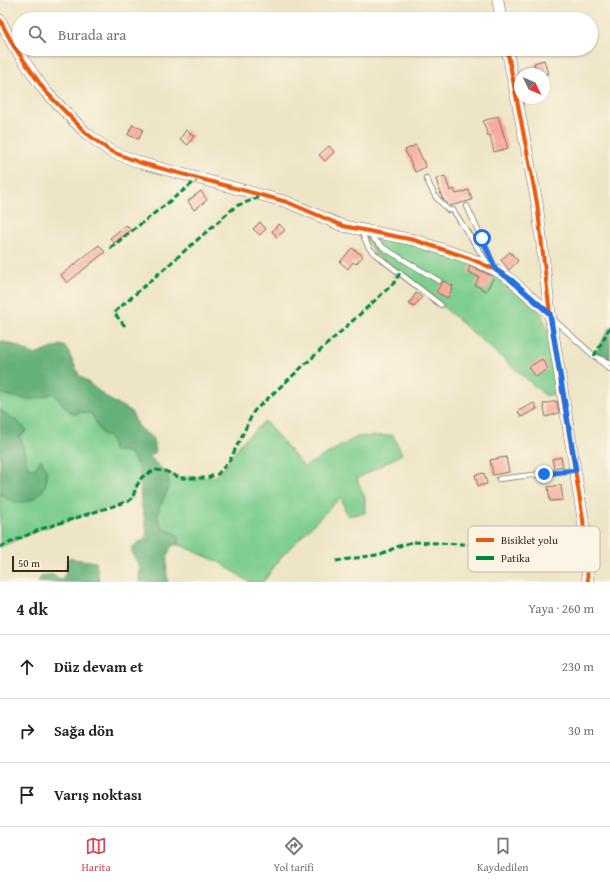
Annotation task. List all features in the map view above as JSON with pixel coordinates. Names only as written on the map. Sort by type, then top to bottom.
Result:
[{"type":"street","points":[[498,0],[500,12]]},
{"type":"street","points":[[0,20],[12,43]]},
{"type":"street","points":[[21,56],[45,91],[86,133],[110,151],[141,163],[287,202],[343,226],[389,234],[432,245],[493,268],[510,279],[550,315]]},
{"type":"street","points":[[508,56],[537,203],[550,315],[576,470],[584,526]]},
{"type":"street","points":[[587,572],[588,582]]},
{"type":"lane","points":[[426,178],[440,203],[448,210],[453,210],[493,268]]},
{"type":"lane","points":[[467,206],[493,268]]},
{"type":"lane","points":[[362,229],[384,248],[439,281]]},
{"type":"lane","points":[[362,229],[369,248],[376,255],[441,305]]},
{"type":"lane","points":[[550,315],[610,369]]},
{"type":"lane","points":[[594,356],[610,363]]},
{"type":"lane","points":[[499,479],[576,470]]},
{"type":"green space","points":[[381,235],[409,242],[487,270],[505,281],[541,313],[548,331],[560,392],[546,396],[441,305],[376,255],[364,237]]},
{"type":"green space","points":[[610,327],[610,363],[594,356]]},
{"type":"green space","points":[[0,341],[15,345],[35,355],[61,345],[66,347],[79,375],[110,400],[131,411],[139,428],[152,437],[156,450],[155,453],[149,456],[164,472],[168,478],[169,484],[168,490],[159,508],[159,521],[163,527],[178,535],[180,545],[173,545],[170,548],[167,558],[168,582],[139,582],[140,568],[132,553],[132,548],[144,540],[147,536],[142,503],[140,474],[134,459],[129,452],[113,451],[112,440],[99,430],[92,414],[82,412],[74,414],[69,411],[53,393],[39,398],[26,399],[0,393]]},
{"type":"green space","points":[[0,393],[20,398],[40,398],[53,393],[69,411],[74,414],[82,412],[92,414],[103,435],[108,437],[112,443],[112,449],[129,452],[139,467],[142,477],[135,489],[133,497],[129,501],[41,529],[0,547],[0,494],[14,499],[25,500],[36,495],[46,485],[41,460],[35,469],[28,467],[20,436],[27,431],[0,410]]},
{"type":"green space","points":[[0,410],[27,430],[20,436],[28,467],[35,469],[41,459],[47,474],[46,482],[39,495],[25,502],[13,501],[0,494]]},
{"type":"green space","points":[[265,421],[304,467],[357,437],[393,435],[402,454],[357,479],[365,498],[365,513],[347,516],[341,497],[283,555],[263,582],[249,582],[221,563],[180,545],[178,535],[163,527],[158,518],[158,513],[163,498],[169,489],[161,470],[180,478],[214,477],[224,469],[240,444]]},
{"type":"green space","points":[[68,558],[96,562],[99,582],[38,582],[41,577],[47,575],[54,575],[61,579],[65,575]]},
{"type":"building","points":[[544,60],[546,68],[535,68],[534,63]]},
{"type":"building","points":[[498,116],[508,148],[494,152],[490,135],[488,136],[483,121]]},
{"type":"building","points":[[132,125],[143,129],[139,139],[128,135]]},
{"type":"building","points":[[186,130],[194,136],[188,145],[180,139]]},
{"type":"building","points":[[416,145],[426,167],[415,172],[405,150]]},
{"type":"building","points":[[329,146],[334,152],[325,161],[319,155]]},
{"type":"building","points":[[445,176],[450,191],[454,189],[456,194],[469,190],[472,200],[450,206],[442,198],[436,179]]},
{"type":"building","points":[[201,191],[207,200],[194,210],[188,201]]},
{"type":"building","points":[[260,222],[266,229],[260,235],[253,229]]},
{"type":"building","points":[[279,224],[285,230],[277,237],[272,231]]},
{"type":"building","points":[[126,225],[131,230],[114,243],[110,238]]},
{"type":"building","points":[[99,245],[105,252],[67,283],[61,275]]},
{"type":"building","points":[[352,248],[363,256],[356,264],[353,262],[348,269],[340,262]]},
{"type":"building","points":[[510,252],[518,261],[509,270],[501,260]]},
{"type":"building","points":[[470,266],[494,277],[486,291],[475,285],[479,277],[468,272]]},
{"type":"building","points":[[443,281],[453,286],[448,298],[436,292]]},
{"type":"building","points":[[416,293],[422,297],[414,307],[409,304]]},
{"type":"building","points":[[542,359],[548,369],[536,377],[529,367]]},
{"type":"building","points":[[557,401],[559,413],[546,417],[543,404]]},
{"type":"building","points":[[534,403],[537,409],[521,417],[518,411]]},
{"type":"building","points":[[506,457],[509,472],[493,475],[490,460]]},
{"type":"building","points":[[561,457],[563,466],[554,468],[552,459]]},
{"type":"building","points":[[484,473],[487,484],[478,486],[475,475]]},
{"type":"building","points":[[561,485],[563,500],[550,501],[548,487]]},
{"type":"marked path","points":[[110,248],[198,179]]},
{"type":"marked path","points":[[125,326],[114,313],[117,310],[236,206],[263,196]]},
{"type":"marked path","points":[[0,547],[41,529],[129,501],[133,497],[135,489],[142,477],[155,470],[165,471],[180,478],[207,478],[218,474],[230,460],[254,411],[394,283],[400,273]]},
{"type":"marked path","points":[[594,356],[610,327]]},
{"type":"marked path","points":[[336,561],[383,554],[396,547],[412,542],[468,544]]},
{"type":"cycle path","points":[[0,20],[12,43]]},
{"type":"cycle path","points":[[21,56],[45,91],[86,133],[110,151],[141,163],[287,202],[343,226],[414,240],[469,258],[496,270],[510,279],[550,314]]},
{"type":"cycle path","points":[[508,56],[537,203],[550,314],[584,526]]},
{"type":"cycle path","points":[[587,572],[588,582]]},
{"type":"route","points":[[482,238],[496,270],[510,279],[550,314],[576,470],[544,474]]}]
